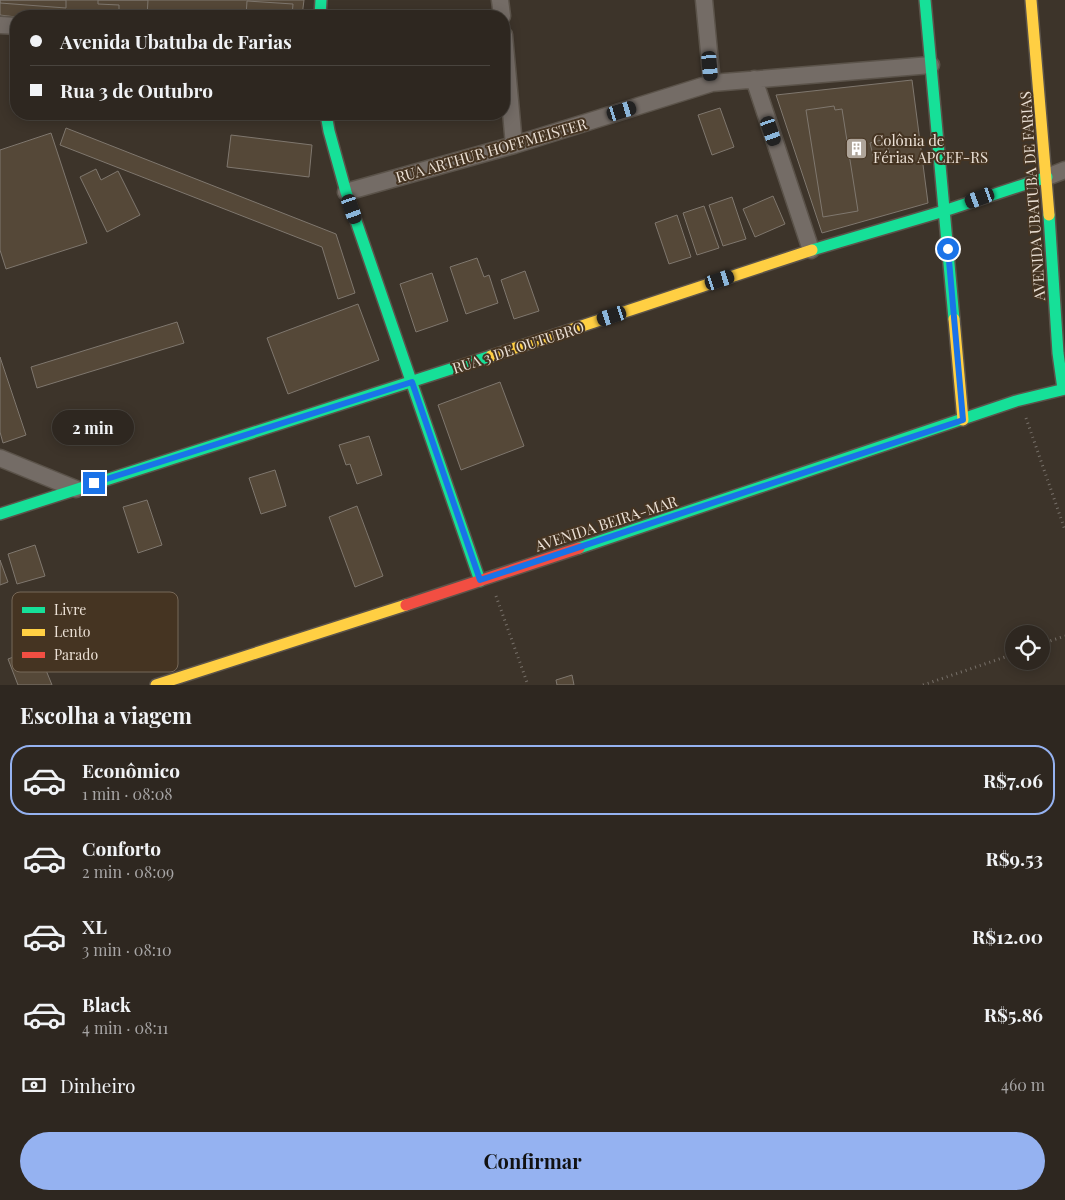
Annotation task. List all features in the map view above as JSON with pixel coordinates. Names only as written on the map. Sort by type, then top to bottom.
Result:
[{"type":"main road","points":[[925,0],[963,420]]},
{"type":"main road","name":"AVENIDA UBATUBA DE FARIAS","points":[[1031,0],[1047,177],[1058,353],[1064,389]]},
{"type":"main road","points":[[327,120],[346,192],[412,382],[485,579]]},
{"type":"main road","name":"RUA 3 DE OUTUBRO","points":[[0,514],[412,382],[811,250],[944,211],[1047,177]]},
{"type":"main road","name":"AVENIDA BEIRA-MAR","points":[[156,685],[485,579],[1020,400],[1064,389]]},
{"type":"street","points":[[704,0],[712,83]]},
{"type":"street","name":"RUA ARTHUR HOFFMEISTER","points":[[346,192],[514,145],[712,83],[931,65]]},
{"type":"street","points":[[754,80],[811,250]]},
{"type":"street","points":[[510,101],[514,145]]},
{"type":"street","name":"RUA 3 DE OUTUBRO","points":[[1047,177],[1065,170]]},
{"type":"street","points":[[0,458],[76,489]]},
{"type":"path","points":[[1020,400],[1065,530]]},
{"type":"path","points":[[485,579],[528,685]]},
{"type":"path","points":[[1050,641],[1065,636]]},
{"type":"path","points":[[923,685],[1005,657]]},
{"type":"building","points":[[0,0],[304,0],[303,10],[10,10],[10,16],[0,15]]},
{"type":"building","points":[[0,0],[66,0],[66,8],[0,3]]},
{"type":"building","points":[[98,0],[148,0],[147,10],[119,10],[119,5],[98,4]]},
{"type":"building","points":[[247,1],[293,4],[292,10],[246,10]]},
{"type":"building","name":"Colônia de Férias APCEF-RS","points":[[912,80],[928,203],[822,233],[776,95]]},
{"type":"building","points":[[834,106],[835,110],[842,109],[858,211],[823,217],[806,110]]},
{"type":"building","points":[[720,108],[734,147],[712,155],[698,115]]},
{"type":"building","points":[[66,128],[336,234],[355,293],[338,299],[322,247],[60,145]]},
{"type":"building","points":[[51,133],[87,243],[6,269],[0,250],[0,150]]},
{"type":"building","points":[[231,135],[312,145],[309,177],[227,167]]},
{"type":"building","points":[[885,139],[890,154],[874,159],[870,143]]},
{"type":"building","points":[[96,169],[101,180],[118,171],[140,215],[107,232],[80,177]]},
{"type":"building","points":[[773,196],[785,224],[755,237],[743,209]]},
{"type":"building","points":[[732,197],[746,239],[723,246],[709,205]]},
{"type":"building","points":[[704,206],[719,248],[697,255],[683,213]]},
{"type":"building","points":[[677,215],[691,257],[669,264],[655,223]]},
{"type":"building","points":[[477,258],[484,277],[489,275],[498,303],[466,314],[450,267]]},
{"type":"building","points":[[525,271],[539,311],[514,319],[501,280]]},
{"type":"building","points":[[432,273],[448,321],[416,332],[400,284]]},
{"type":"building","points":[[358,304],[379,360],[288,394],[267,338]]},
{"type":"building","points":[[177,322],[184,343],[37,388],[31,367]]},
{"type":"building","points":[[0,357],[26,435],[3,443],[0,432]]},
{"type":"building","points":[[500,382],[524,446],[461,470],[438,405]]},
{"type":"building","points":[[369,436],[382,475],[357,484],[350,464],[346,465],[339,445]]},
{"type":"building","points":[[275,470],[286,506],[261,514],[249,478]]},
{"type":"building","points":[[147,500],[162,545],[138,553],[123,507]]},
{"type":"building","points":[[357,506],[383,576],[355,587],[329,517]]},
{"type":"building","points":[[35,545],[45,576],[17,584],[8,554]]},
{"type":"building","points":[[0,560],[8,582],[0,585]]},
{"type":"building","points":[[12,657],[12,669],[8,659]]},
{"type":"building","points":[[13,672],[47,672],[52,685],[18,685]]},
{"type":"building","points":[[572,675],[574,685],[557,685],[556,680]]},
{"type":"traffic: fast","points":[[320,10],[321,0]]},
{"type":"traffic: fast","points":[[925,0],[954,319]]},
{"type":"traffic: fast","points":[[327,120],[346,192],[480,581]]},
{"type":"traffic: fast","points":[[812,250],[944,211],[1047,177]]},
{"type":"traffic: fast","points":[[1049,215],[1058,353],[1063,389]]},
{"type":"traffic: fast","points":[[0,514],[491,356]]},
{"type":"traffic: fast","points":[[579,548],[1016,401],[1065,389]]},
{"type":"traffic: slow","points":[[1031,0],[1049,215]]},
{"type":"traffic: slow","points":[[491,356],[812,250]]},
{"type":"traffic: slow","points":[[954,319],[963,420]]},
{"type":"traffic: slow","points":[[156,685],[406,605]]},
{"type":"traffic: jam","points":[[406,605],[579,548]]},
{"type":"place","name":"Colônia de Férias APCEF-RS","points":[[857,149]]},
{"type":"route","points":[[94,483],[412,382],[480,580],[490,578],[963,420],[948,249]]}]
